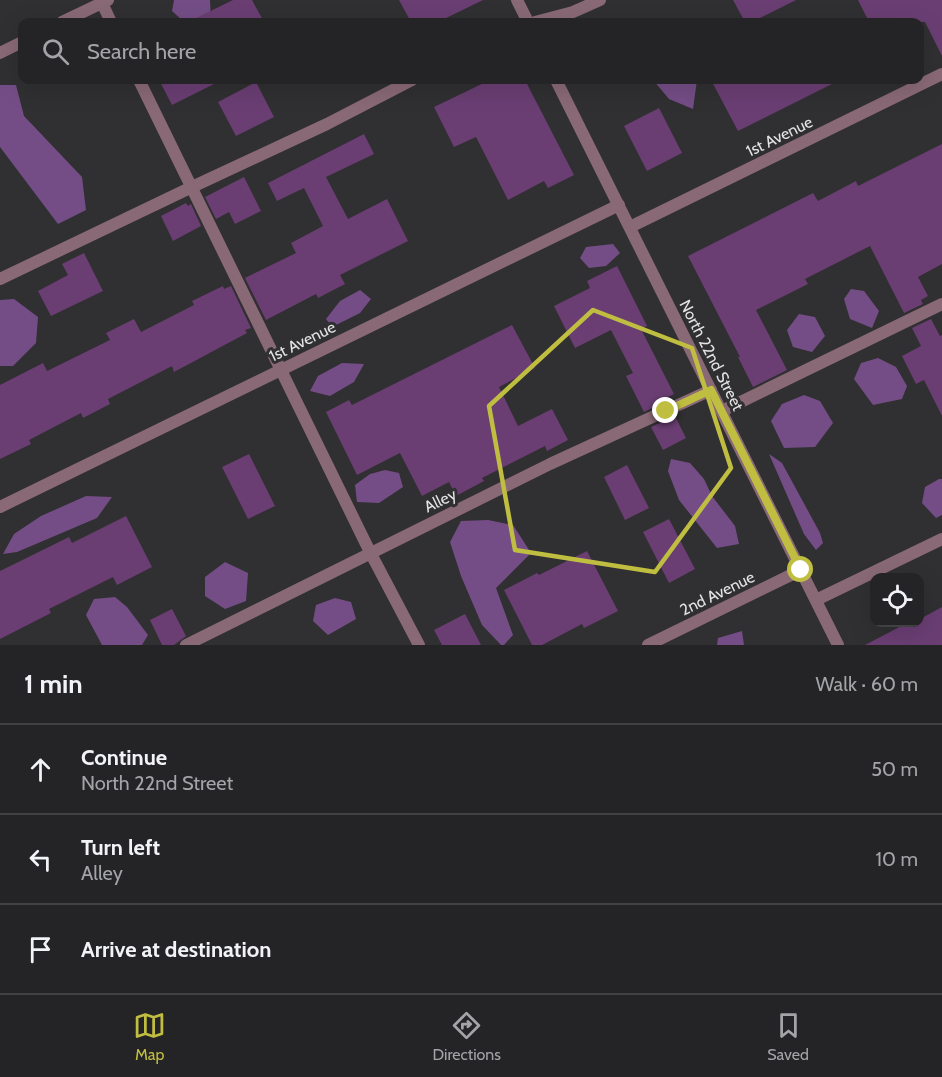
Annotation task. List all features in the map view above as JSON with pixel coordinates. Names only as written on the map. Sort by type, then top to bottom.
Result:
[{"type":"street","points":[[517,0],[526,18]]},
{"type":"street","points":[[550,18],[573,12],[600,0]]},
{"type":"street","points":[[71,18],[105,2],[110,18]]},
{"type":"street","points":[[0,53],[18,44]]},
{"type":"street","name":"1st Avenue","points":[[924,83],[942,74]]},
{"type":"street","points":[[141,84],[370,552],[419,645]]},
{"type":"street","points":[[0,279],[327,124],[404,84]]},
{"type":"street","name":"North 22nd Street","points":[[558,84],[838,645]]},
{"type":"street","name":"1st Avenue","points":[[630,227],[922,84]]},
{"type":"street","name":"1st Avenue","points":[[0,507],[619,206]]},
{"type":"street","points":[[722,411],[942,304]]},
{"type":"street","name":"Alley","points":[[186,645],[550,464],[711,390]]},
{"type":"street","points":[[816,600],[942,539]]},
{"type":"street","name":"2nd Avenue","points":[[648,645],[801,570]]},
{"type":"highlighted area","points":[[593,310],[692,348],[731,468],[655,572],[515,550],[489,406]]},
{"type":"shaded area","points":[[174,0],[210,0],[211,18],[180,18],[172,11]]},
{"type":"shaded area","points":[[656,84],[696,84],[693,109],[669,99]]},
{"type":"shaded area","points":[[0,85],[16,85],[24,116],[82,177],[86,210],[58,224],[0,147]]},
{"type":"shaded area","points":[[613,244],[620,253],[606,266],[589,268],[580,258],[586,247]]},
{"type":"shaded area","points":[[851,289],[864,291],[879,311],[872,328],[850,319],[844,299]]},
{"type":"shaded area","points":[[360,290],[371,299],[360,313],[332,327],[326,319],[340,301]]},
{"type":"shaded area","points":[[14,299],[38,317],[36,343],[13,366],[0,366],[0,300]]},
{"type":"shaded area","points":[[799,314],[815,317],[825,336],[812,352],[793,347],[787,330]]},
{"type":"shaded area","points":[[878,358],[896,367],[907,386],[902,399],[873,405],[854,379],[861,363]]},
{"type":"shaded area","points":[[342,363],[364,364],[354,382],[330,396],[310,391],[318,376]]},
{"type":"shaded area","points":[[804,395],[820,401],[833,423],[815,447],[784,448],[771,421],[782,404]]},
{"type":"shaded area","points":[[769,454],[782,463],[820,533],[823,543],[816,550],[804,534]]},
{"type":"shaded area","points":[[671,459],[690,463],[704,479],[712,496],[735,526],[739,544],[717,548],[679,500],[668,471]]},
{"type":"shaded area","points":[[385,470],[399,473],[403,487],[379,503],[357,502],[355,485],[370,474]]},
{"type":"shaded area","points":[[942,479],[942,515],[936,518],[922,503],[925,487]]},
{"type":"shaded area","points":[[86,496],[112,497],[97,518],[17,552],[3,554],[14,534],[41,516]]},
{"type":"shaded area","points":[[488,520],[513,525],[531,553],[496,588],[513,635],[504,645],[501,645],[482,625],[461,576],[450,542],[461,521]]},
{"type":"shaded area","points":[[225,562],[248,573],[246,601],[225,609],[205,596],[205,577]]},
{"type":"shaded area","points":[[115,597],[127,607],[148,635],[142,645],[102,645],[86,615],[94,599]]},
{"type":"shaded area","points":[[335,598],[351,602],[356,619],[328,635],[313,621],[316,605]]},
{"type":"shaded area","points":[[742,631],[744,645],[717,645],[718,638]]},
{"type":"building","points":[[233,0],[252,0],[262,18],[196,18]]},
{"type":"building","points":[[399,0],[483,0],[446,18],[409,18]]},
{"type":"building","points":[[733,0],[796,0],[760,18],[743,18]]},
{"type":"building","points":[[858,0],[942,0],[942,56],[924,18],[867,18]]},
{"type":"building","points":[[161,84],[214,84],[172,105]]},
{"type":"building","points":[[252,84],[257,84],[274,117],[236,136],[218,102]]},
{"type":"building","points":[[482,84],[527,84],[574,175],[548,188],[544,181],[508,200],[476,137],[454,147],[434,107]]},
{"type":"building","points":[[713,84],[832,84],[738,131]]},
{"type":"building","points":[[659,108],[682,153],[647,171],[624,126]]},
{"type":"building","points":[[364,134],[374,154],[326,177],[348,219],[387,199],[408,241],[340,275],[345,284],[318,298],[316,294],[266,320],[245,278],[296,253],[291,243],[323,226],[304,188],[277,201],[268,183]]},
{"type":"building","points":[[942,144],[942,264],[918,277],[928,296],[921,300],[923,304],[904,313],[870,246],[805,279],[808,284],[756,310],[787,370],[753,387],[688,256],[813,193],[818,201],[856,181],[858,186]]},
{"type":"building","points":[[244,177],[261,211],[235,224],[229,212],[216,219],[205,197]]},
{"type":"building","points":[[186,203],[188,206],[191,204],[201,226],[173,241],[161,216]]},
{"type":"building","points":[[84,253],[103,291],[51,316],[38,291],[68,275],[62,264]]},
{"type":"building","points":[[617,266],[647,326],[641,329],[674,394],[666,398],[667,401],[644,412],[626,376],[633,373],[611,330],[575,348],[554,306],[590,288],[587,281]]},
{"type":"building","points":[[223,286],[224,289],[231,286],[251,328],[245,330],[247,333],[174,372],[172,366],[108,399],[110,404],[83,418],[81,413],[29,440],[31,444],[0,459],[0,385],[43,363],[47,371],[110,340],[106,333],[134,319],[141,332],[194,305],[192,301]]},
{"type":"building","points":[[931,319],[940,336],[942,335],[942,416],[924,380],[916,384],[902,356],[921,346],[912,328]]},
{"type":"building","points":[[512,325],[535,368],[499,387],[518,426],[552,409],[568,440],[547,451],[545,446],[482,478],[484,481],[456,496],[449,482],[422,496],[400,453],[357,475],[326,412],[349,400],[352,405]]},
{"type":"building","points":[[675,416],[686,438],[663,450],[651,427]]},
{"type":"building","points":[[249,454],[275,506],[248,519],[222,467]]},
{"type":"building","points":[[627,465],[649,508],[625,520],[604,477]]},
{"type":"building","points":[[126,516],[152,567],[117,585],[113,577],[49,609],[51,613],[0,639],[0,571],[69,537],[72,543]]},
{"type":"building","points":[[669,519],[695,569],[669,583],[643,532]]},
{"type":"building","points":[[587,551],[618,611],[584,628],[582,624],[542,645],[532,645],[504,590]]},
{"type":"building","points":[[942,607],[942,645],[865,645],[899,627],[924,627],[924,617]]},
{"type":"building","points":[[172,609],[186,636],[174,645],[162,645],[150,620]]},
{"type":"building","points":[[465,614],[481,645],[442,645],[434,630]]},
{"type":"route","points":[[666,411],[711,390],[801,570]]}]
